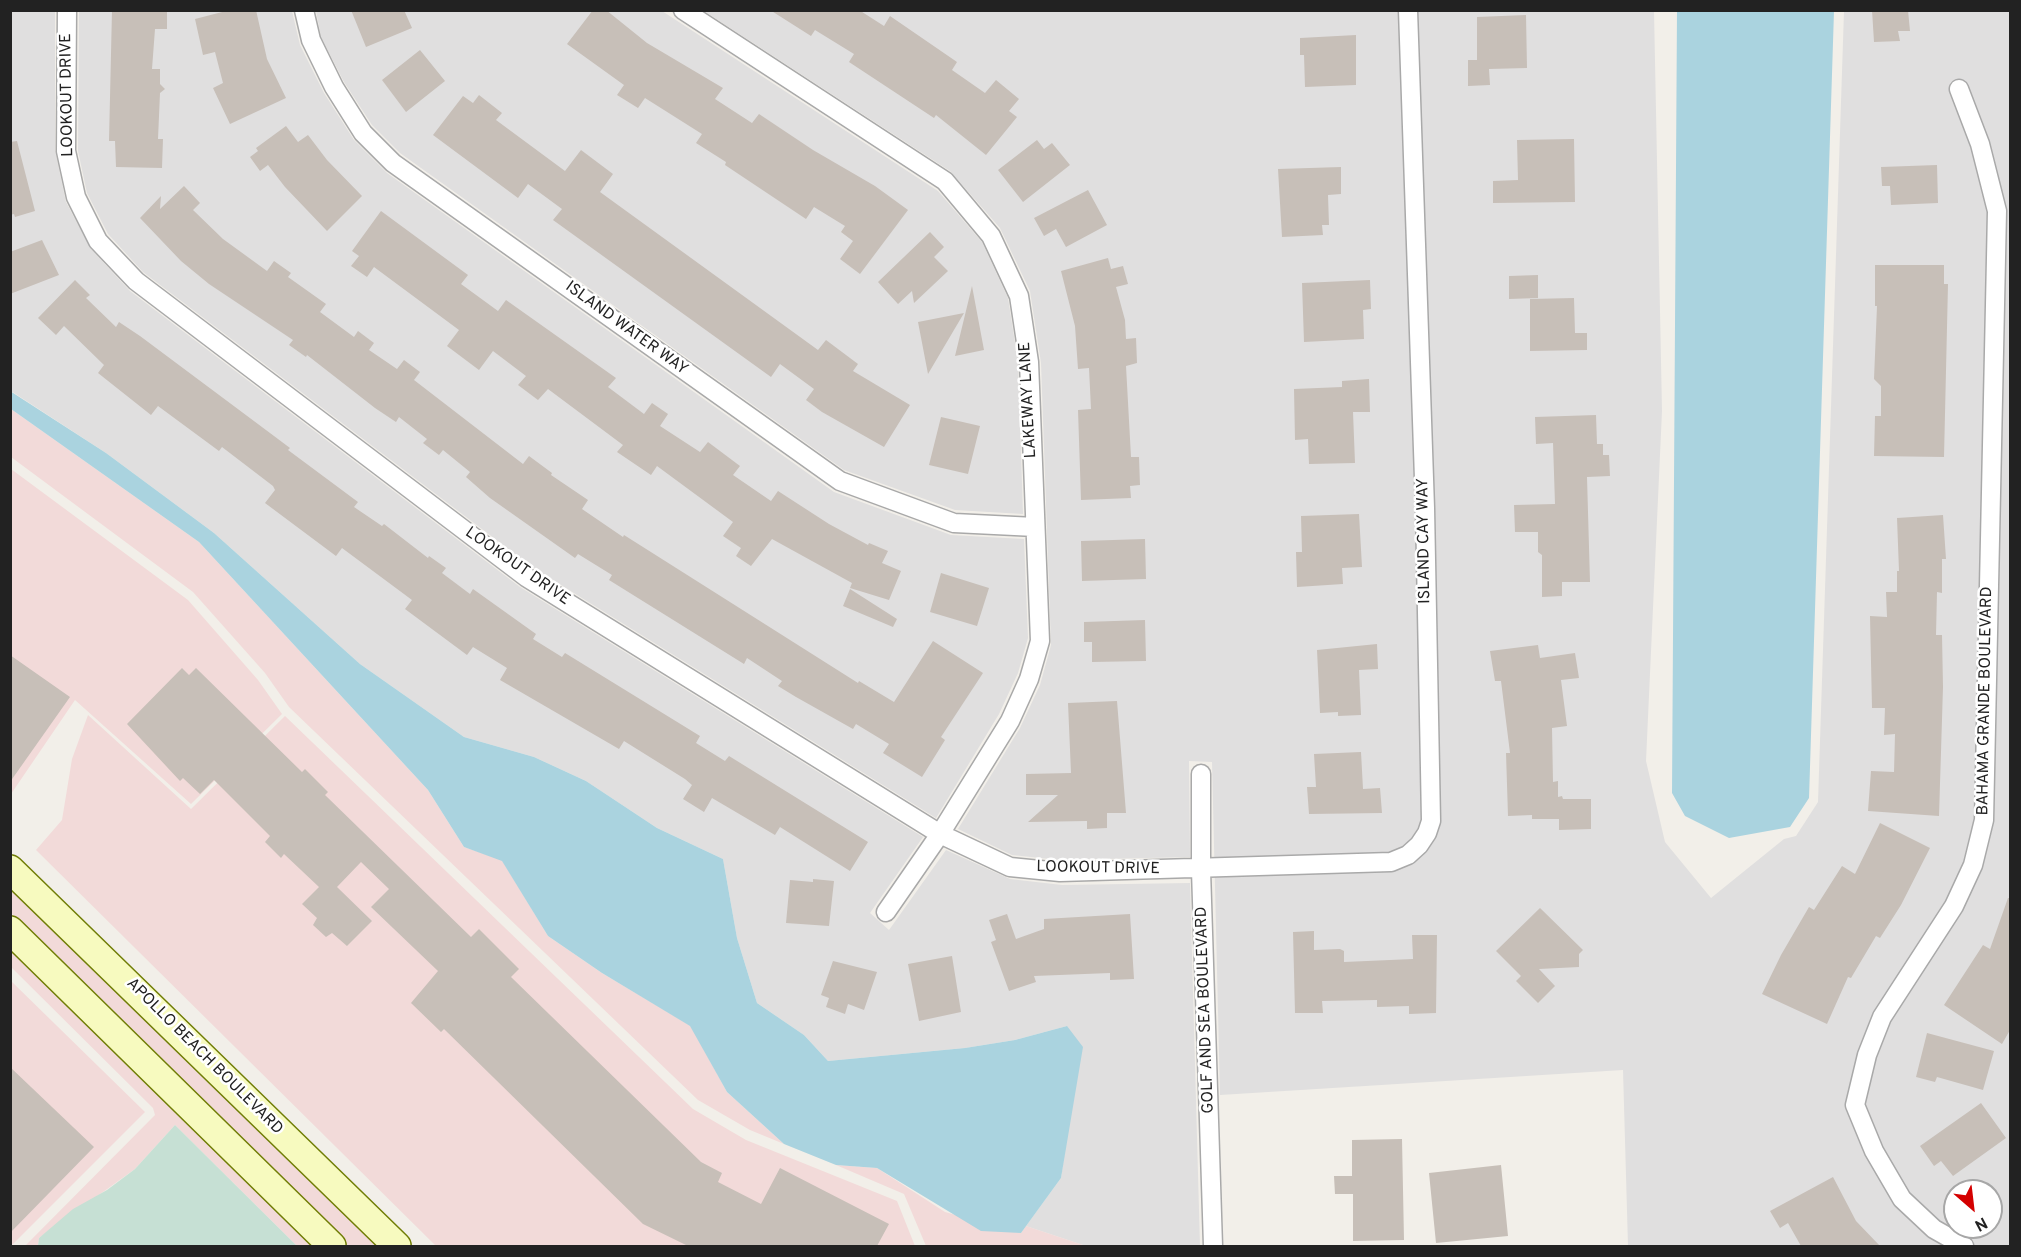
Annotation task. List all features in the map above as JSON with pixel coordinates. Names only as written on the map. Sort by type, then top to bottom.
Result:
[{"type":"main road","name":"APOLLO BEACH BOULEVARD","points":[[10,869],[397,1246]]},
{"type":"main road","points":[[10,930],[332,1246]]},
{"type":"street","name":"LOOKOUT DRIVE","points":[[67,10],[66,152],[76,197],[98,241],[136,281],[526,578],[940,834],[1010,867],[1060,872],[1201,870]]},
{"type":"street","name":"ISLAND WATER WAY","points":[[304,10],[310,40],[334,87],[363,133],[393,163],[840,482],[954,523],[1035,527]]},
{"type":"street","name":"LAKEWAY LANE","points":[[682,10],[945,181],[991,236],[1019,296],[1028,351],[1040,641],[1029,679],[1010,721],[940,834],[886,912]]},
{"type":"street","name":"ISLAND CAY WAY","points":[[1201,870],[1391,862],[1408,855],[1419,845],[1431,821],[1425,508],[1408,10]]},
{"type":"street","name":"BAHAMA GRANDE BOULEVARD","points":[[1959,89],[1980,144],[1997,211],[1984,820],[1973,865],[1954,906],[1882,1017],[1867,1055],[1855,1105],[1874,1151],[1902,1199],[1934,1229],[1964,1246]]},
{"type":"street","name":"GOLF AND SEA BOULEVARD","points":[[1201,774],[1201,870],[1213,1246]]},
{"type":"shaded area","points":[[10,11],[55,11],[55,150],[66,202],[91,249],[130,291],[520,587],[923,837],[870,913],[889,930],[946,850],[1010,879],[1062,885],[1190,883],[1200,1246],[1086,1246],[1026,1226],[1061,1178],[1069,1121],[1067,1026],[1015,1040],[965,1048],[828,1061],[804,1035],[757,1003],[737,938],[723,859],[657,828],[586,781],[534,757],[464,737],[360,664],[214,533],[106,453],[11,391]]},
{"type":"shaded area","points":[[79,11],[292,11],[300,45],[324,93],[354,140],[387,173],[834,492],[951,535],[1024,539],[1028,638],[1018,673],[999,714],[936,818],[532,567],[143,272],[108,234],[87,193],[78,151]]},
{"type":"shaded area","points":[[316,11],[662,11],[938,191],[982,242],[1008,298],[1018,362],[1023,514],[955,510],[844,470],[400,153],[372,125],[344,82],[321,37]]},
{"type":"shaded area","points":[[704,11],[1654,11],[1662,411],[1646,761],[1665,842],[1711,898],[1784,839],[1796,836],[1818,802],[1844,11],[2010,11],[2010,1246],[1628,1246],[1623,1070],[1220,1095],[1212,762],[1189,761],[1190,857],[1060,860],[1012,855],[958,829],[1020,728],[1040,685],[1051,645],[1041,363],[1030,291],[1000,228],[950,171]]},
{"type":"shaded area","points":[[11,409],[199,542],[428,790],[464,847],[502,860],[548,936],[602,973],[691,1026],[727,1092],[784,1144],[750,1130],[698,1100],[289,707],[265,673],[193,592],[11,457]]},
{"type":"shaded area","points":[[11,469],[188,600],[258,680],[282,714],[191,804],[75,700],[11,794]]},
{"type":"shaded area","points":[[88,715],[191,809],[285,716],[693,1109],[746,1140],[897,1201],[915,1246],[436,1246],[36,850],[62,820],[72,759]]},
{"type":"shaded area","points":[[10,885],[380,1246],[348,1246],[11,913]]},
{"type":"shaded area","points":[[10,946],[315,1246],[297,1246],[175,1125],[135,1169],[39,1238],[38,1246],[25,1246],[155,1115],[153,1108],[11,967]]},
{"type":"shaded area","points":[[10,980],[145,1112],[11,1246],[10,1246]]},
{"type":"shaded area","points":[[836,1165],[877,1168],[945,1212],[1021,1233],[1026,1226],[1086,1246],[926,1246],[904,1194]]},
{"type":"green space","points":[[175,1125],[297,1246],[38,1246],[39,1238],[73,1209],[107,1190],[135,1169]]},
{"type":"water","points":[[1677,11],[1834,11],[1809,798],[1790,827],[1729,838],[1685,816],[1672,793]]},
{"type":"water","points":[[10,391],[106,453],[214,533],[360,664],[464,737],[534,757],[586,781],[657,828],[723,859],[737,938],[757,1003],[804,1035],[828,1061],[965,1048],[1015,1040],[1067,1026],[1083,1047],[1061,1178],[1021,1233],[981,1231],[877,1168],[836,1165],[784,1144],[727,1092],[690,1026],[602,973],[548,936],[502,861],[464,847],[428,790],[199,542],[11,409]]},
{"type":"building","points":[[112,10],[167,10],[167,29],[155,29],[152,69],[160,69],[160,84],[165,89],[160,93],[158,139],[163,139],[162,168],[116,167],[115,141],[109,141]]},
{"type":"building","points":[[230,10],[256,10],[267,59],[286,98],[230,124],[213,88],[223,83],[215,52],[203,55],[195,19]]},
{"type":"building","points":[[351,10],[404,10],[412,28],[366,47]]},
{"type":"building","points":[[593,10],[606,10],[647,43],[723,88],[715,99],[752,123],[759,114],[813,150],[875,186],[908,210],[860,274],[840,259],[853,241],[841,232],[845,226],[814,207],[806,219],[696,143],[702,134],[645,98],[638,108],[617,95],[624,85],[567,44]]},
{"type":"building","points":[[770,10],[859,10],[884,26],[890,16],[957,62],[952,70],[985,93],[996,80],[1019,99],[1009,111],[1017,117],[986,155],[936,115],[934,118],[849,62],[854,54],[815,30],[811,36]]},
{"type":"building","points":[[1872,10],[1908,10],[1910,31],[1898,31],[1900,41],[1874,42]]},
{"type":"building","points":[[1526,15],[1527,68],[1489,69],[1490,85],[1468,86],[1468,60],[1477,60],[1477,17]]},
{"type":"building","points":[[1356,35],[1356,85],[1305,87],[1304,55],[1300,55],[1300,38]]},
{"type":"building","points":[[420,50],[445,81],[406,112],[382,80]]},
{"type":"building","points":[[479,95],[502,113],[496,120],[565,171],[581,150],[613,174],[600,192],[818,350],[826,340],[858,364],[853,371],[910,405],[884,447],[822,412],[806,400],[814,389],[780,364],[771,377],[553,220],[562,209],[528,184],[518,198],[433,135],[463,96],[473,103]]},
{"type":"building","points":[[286,126],[298,142],[308,135],[327,160],[362,196],[327,231],[285,187],[268,165],[260,171],[250,157],[258,151],[256,148]]},
{"type":"building","points":[[1574,139],[1575,202],[1493,203],[1493,181],[1518,180],[1517,140]]},
{"type":"building","points":[[1037,140],[1044,149],[1052,143],[1070,165],[1023,202],[998,170]]},
{"type":"building","points":[[17,141],[35,211],[15,217],[14,214],[10,215],[10,142]]},
{"type":"building","points":[[1937,165],[1938,203],[1891,205],[1890,186],[1882,186],[1881,167]]},
{"type":"building","points":[[1341,167],[1341,194],[1328,195],[1329,225],[1322,225],[1323,235],[1282,237],[1278,169]]},
{"type":"building","points":[[184,186],[200,203],[193,210],[223,239],[267,271],[274,261],[291,273],[288,277],[326,304],[320,312],[354,337],[358,331],[374,343],[369,350],[397,369],[404,360],[420,372],[414,380],[523,464],[529,456],[552,473],[551,475],[588,500],[582,509],[623,537],[624,535],[858,683],[859,681],[894,702],[933,641],[983,673],[941,737],[945,740],[922,777],[883,753],[889,744],[856,724],[853,729],[796,697],[778,686],[782,681],[747,658],[744,664],[609,580],[612,575],[578,554],[575,558],[490,498],[466,477],[470,472],[443,450],[439,455],[423,443],[427,439],[399,417],[396,422],[375,408],[307,355],[306,357],[289,345],[293,340],[209,284],[181,261],[140,218],[161,196],[160,209]]},
{"type":"building","points":[[1088,190],[1107,225],[1066,247],[1056,229],[1044,236],[1034,218]]},
{"type":"building","points":[[381,211],[468,275],[461,284],[498,311],[506,300],[616,378],[608,387],[644,414],[652,403],[668,414],[660,426],[700,452],[708,442],[740,466],[733,475],[771,501],[778,491],[829,524],[868,545],[869,543],[888,551],[882,563],[901,571],[889,600],[850,588],[852,583],[772,539],[751,566],[736,556],[741,548],[723,536],[733,522],[657,466],[651,475],[617,452],[623,445],[548,389],[538,400],[518,385],[526,376],[493,351],[479,370],[447,346],[459,330],[374,267],[367,277],[351,266],[359,256],[352,251]]},
{"type":"building","points":[[930,232],[944,247],[934,257],[948,271],[914,303],[912,291],[898,304],[878,282]]},
{"type":"building","points":[[42,240],[59,275],[10,294],[10,252]]},
{"type":"building","points":[[1108,258],[1111,269],[1123,266],[1128,284],[1116,287],[1125,320],[1126,339],[1136,338],[1137,363],[1126,366],[1131,457],[1139,457],[1140,485],[1130,486],[1131,498],[1081,500],[1078,410],[1091,409],[1089,368],[1078,369],[1075,326],[1061,271]]},
{"type":"building","points":[[1875,265],[1944,265],[1944,284],[1948,284],[1944,457],[1874,456],[1875,416],[1881,416],[1881,386],[1874,379],[1877,306],[1875,306]]},
{"type":"building","points":[[1538,275],[1538,298],[1509,299],[1509,276]]},
{"type":"building","points":[[75,280],[90,295],[86,298],[116,327],[119,322],[140,336],[274,436],[290,448],[288,450],[358,502],[354,507],[382,526],[384,524],[428,558],[429,556],[446,568],[442,573],[470,594],[473,589],[536,634],[533,639],[562,657],[565,653],[700,736],[696,743],[725,761],[729,756],[868,842],[850,871],[780,827],[775,835],[712,798],[704,812],[683,799],[692,785],[685,779],[624,741],[619,749],[500,680],[507,668],[473,647],[467,655],[405,609],[412,600],[342,548],[336,556],[265,503],[275,490],[273,486],[222,447],[219,451],[158,406],[151,415],[98,373],[104,365],[64,326],[56,335],[38,318]]},
{"type":"building","points":[[1370,280],[1371,309],[1363,310],[1364,339],[1304,342],[1302,283]]},
{"type":"building","points":[[972,286],[984,350],[955,356]]},
{"type":"building","points":[[1574,298],[1575,333],[1587,333],[1587,350],[1530,351],[1530,299]]},
{"type":"building","points":[[964,313],[928,374],[918,322]]},
{"type":"building","points":[[1369,379],[1370,412],[1353,412],[1355,463],[1309,464],[1308,439],[1295,440],[1294,389],[1342,387],[1342,381]]},
{"type":"building","points":[[1596,415],[1597,444],[1603,444],[1603,455],[1609,455],[1610,476],[1587,477],[1590,582],[1562,582],[1562,596],[1542,597],[1542,555],[1538,552],[1538,532],[1515,532],[1514,505],[1555,504],[1553,443],[1536,444],[1535,417]]},
{"type":"building","points":[[941,417],[980,426],[968,474],[929,465]]},
{"type":"building","points":[[1359,514],[1362,567],[1342,568],[1343,584],[1297,587],[1296,552],[1302,552],[1301,516]]},
{"type":"building","points":[[1943,515],[1946,559],[1942,559],[1942,593],[1937,592],[1936,635],[1942,635],[1943,687],[1939,816],[1868,811],[1871,771],[1894,772],[1895,734],[1884,735],[1885,708],[1872,708],[1870,616],[1887,617],[1886,592],[1897,592],[1897,571],[1899,571],[1897,518]]},
{"type":"building","points":[[1145,539],[1146,579],[1082,581],[1081,541]]},
{"type":"building","points":[[941,573],[989,588],[977,626],[930,612]]},
{"type":"building","points":[[850,589],[897,619],[893,627],[843,606]]},
{"type":"building","points":[[1145,620],[1146,661],[1092,662],[1092,642],[1084,642],[1084,622]]},
{"type":"building","points":[[1377,644],[1378,669],[1359,670],[1361,715],[1338,716],[1338,712],[1320,713],[1317,650]]},
{"type":"building","points":[[1538,645],[1540,658],[1575,653],[1579,678],[1561,680],[1567,726],[1552,728],[1553,782],[1558,781],[1558,797],[1591,799],[1591,829],[1559,830],[1559,819],[1532,819],[1532,815],[1508,816],[1506,753],[1510,753],[1501,681],[1495,681],[1490,651]]},
{"type":"building","points":[[10,655],[70,697],[10,782]]},
{"type":"building","points":[[182,668],[189,675],[196,668],[302,772],[305,769],[328,792],[325,795],[471,937],[479,929],[519,969],[511,977],[701,1162],[722,1173],[718,1182],[761,1204],[780,1168],[889,1224],[877,1246],[688,1246],[643,1224],[444,1029],[441,1032],[411,1003],[438,971],[371,907],[389,889],[361,862],[337,887],[372,921],[347,946],[332,933],[326,937],[313,925],[317,918],[302,904],[319,887],[284,854],[281,858],[265,842],[270,836],[214,780],[200,794],[183,778],[180,781],[127,724]]},
{"type":"building","points":[[1117,701],[1126,813],[1107,813],[1107,828],[1087,829],[1087,821],[1028,822],[1058,795],[1026,795],[1026,774],[1071,773],[1068,703]]},
{"type":"building","points":[[1361,752],[1363,789],[1380,788],[1382,813],[1309,814],[1307,787],[1316,787],[1314,754]]},
{"type":"building","points":[[1880,823],[1930,848],[1901,905],[1880,938],[1876,936],[1851,978],[1848,977],[1827,1024],[1762,994],[1781,955],[1809,907],[1814,910],[1842,866],[1855,874]]},
{"type":"building","points":[[813,879],[834,881],[829,926],[786,923],[790,880],[813,882]]},
{"type":"building","points":[[2008,898],[2010,898],[2010,1030],[2002,1044],[1944,1005],[1983,945],[1990,949]]},
{"type":"building","points":[[1540,908],[1583,950],[1579,954],[1579,967],[1539,969],[1555,986],[1538,1003],[1516,981],[1521,976],[1496,951]]},
{"type":"building","points":[[1007,914],[1016,939],[1044,929],[1044,919],[1130,914],[1134,979],[1110,980],[1110,973],[1034,976],[1036,982],[1009,991],[991,942],[996,940],[989,920]]},
{"type":"building","points":[[1314,931],[1314,950],[1340,949],[1344,951],[1344,962],[1413,959],[1412,935],[1437,935],[1436,1013],[1409,1014],[1409,1006],[1377,1007],[1377,1000],[1322,1001],[1323,1013],[1295,1013],[1293,932]]},
{"type":"building","points":[[952,956],[961,1012],[919,1021],[908,964]]},
{"type":"building","points":[[833,961],[877,972],[864,1010],[848,1004],[845,1014],[826,1007],[829,998],[821,995]]},
{"type":"building","points":[[1927,1033],[1994,1051],[1983,1090],[1937,1077],[1935,1082],[1916,1077]]},
{"type":"building","points":[[10,1067],[94,1147],[10,1233]]},
{"type":"building","points":[[1981,1103],[2006,1138],[1953,1176],[1941,1161],[1934,1166],[1920,1146]]},
{"type":"building","points":[[1402,1139],[1404,1240],[1353,1241],[1353,1194],[1335,1194],[1334,1176],[1352,1176],[1352,1140]]},
{"type":"building","points":[[1501,1165],[1508,1236],[1436,1243],[1429,1173]]},
{"type":"building","points":[[1833,1177],[1856,1221],[1880,1246],[1801,1246],[1788,1223],[1780,1228],[1770,1211]]}]
